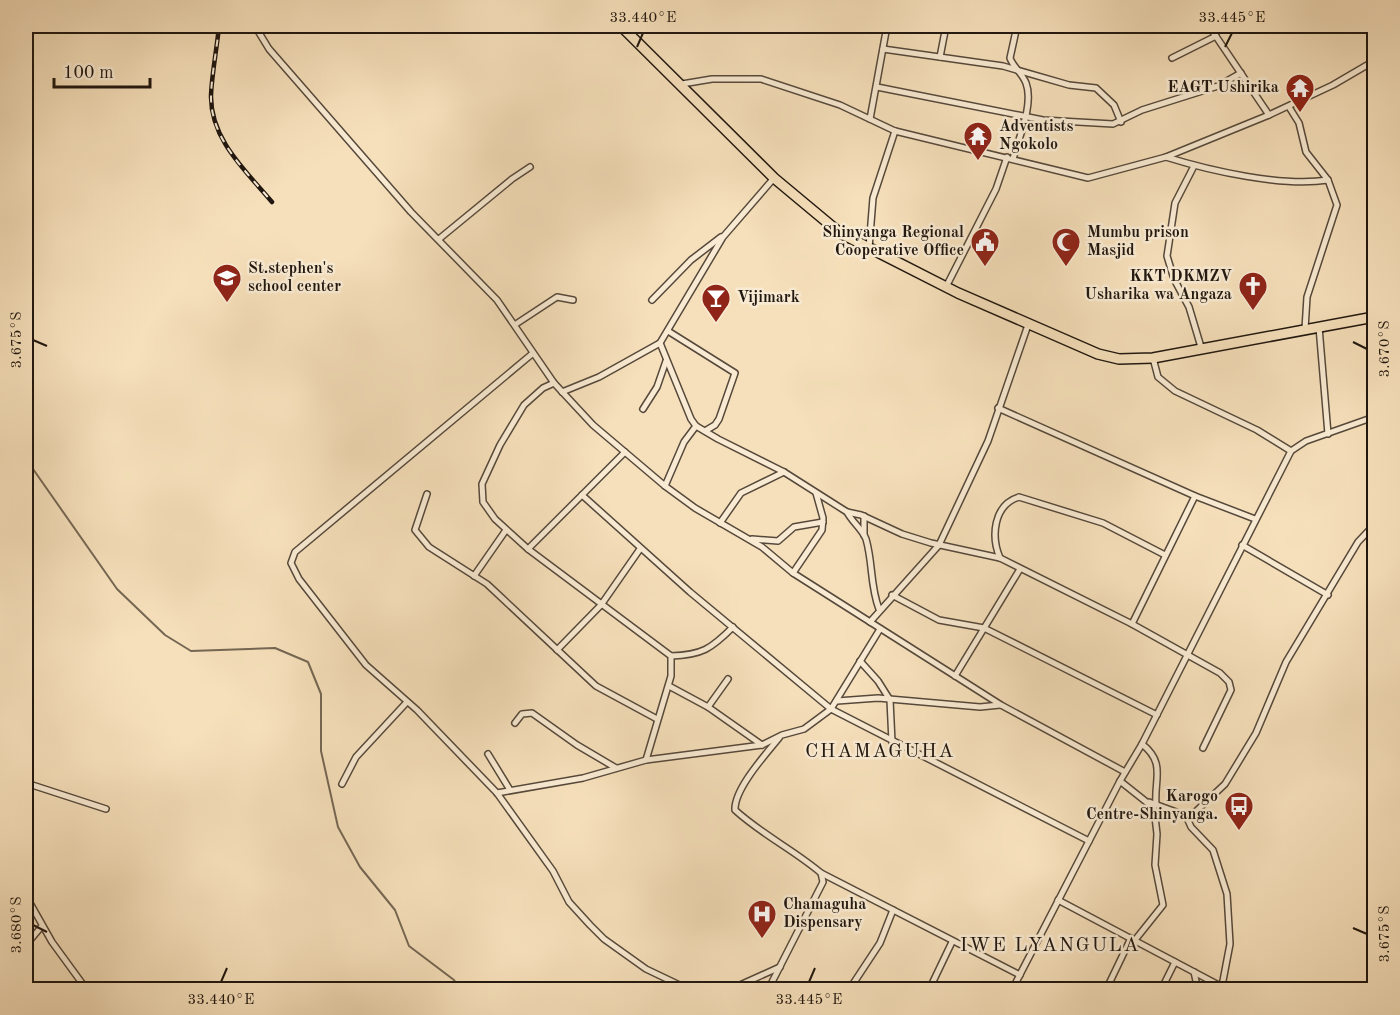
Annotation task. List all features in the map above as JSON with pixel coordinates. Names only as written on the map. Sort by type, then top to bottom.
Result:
[{"type":"highway","points":[[621,26],[682,84],[774,178],[832,227],[946,287],[1098,354],[1119,359],[1153,358],[1201,347],[1374,317]]},
{"type":"street","points":[[255,26],[269,49],[411,212],[497,300],[516,324],[532,354],[554,383],[593,425],[665,486],[720,524],[747,538],[793,573],[1001,705],[1125,772]]},
{"type":"street","points":[[870,119],[887,26]]},
{"type":"street","points":[[940,57],[946,26]]},
{"type":"street","points":[[946,287],[996,189],[1010,158],[1024,117],[1028,91],[1010,58],[1017,26]]},
{"type":"street","points":[[1209,26],[1269,115]]},
{"type":"street","points":[[1172,58],[1216,36]]},
{"type":"street","points":[[883,49],[1019,71],[1095,88],[1114,105],[1121,122]]},
{"type":"street","points":[[682,84],[712,79],[761,79],[807,93],[895,131],[1088,178],[1166,157],[1289,107],[1374,61]]},
{"type":"street","points":[[877,87],[1024,117],[1113,124],[1142,110],[1218,86],[1241,73]]},
{"type":"street","points":[[1289,107],[1299,123],[1306,152],[1328,180],[1337,205],[1307,297],[1305,329]]},
{"type":"street","points":[[869,248],[873,198],[895,131]]},
{"type":"street","points":[[1166,157],[1194,165],[1285,181],[1303,183],[1328,180]]},
{"type":"street","points":[[1194,165],[1175,203],[1167,256],[1174,279],[1189,307],[1201,347]]},
{"type":"street","points":[[439,239],[530,167]]},
{"type":"street","points":[[562,392],[599,377],[660,342],[723,237],[774,178]]},
{"type":"street","points":[[652,300],[691,260],[710,244],[723,237]]},
{"type":"street","points":[[516,324],[557,297],[573,300]]},
{"type":"street","points":[[870,622],[879,609],[939,545],[983,452],[1028,325]]},
{"type":"street","points":[[1319,327],[1328,434]]},
{"type":"street","points":[[668,331],[705,352],[735,373],[719,419],[715,425],[705,431]]},
{"type":"street","points":[[660,342],[666,361],[696,426],[784,472],[847,512],[864,516],[902,534],[939,545],[1000,558],[1132,624],[1215,669],[1231,686],[1222,713],[1203,748]]},
{"type":"street","points":[[532,354],[295,552],[291,563],[298,579],[327,613],[344,640],[373,673],[431,723],[497,793],[553,871],[569,902],[590,925],[604,939],[646,969],[690,990]]},
{"type":"street","points":[[1153,358],[1158,377],[1175,391],[1257,430],[1291,451]]},
{"type":"street","points":[[643,409],[657,387],[666,361]]},
{"type":"street","points":[[554,383],[543,388],[524,405],[500,445],[482,484],[483,502],[506,530],[528,549],[671,656],[705,651],[733,627]]},
{"type":"street","points":[[998,408],[1195,496],[1255,519]]},
{"type":"street","points":[[1012,990],[1120,781],[1142,744],[1291,451],[1306,441],[1374,417]]},
{"type":"street","points":[[665,486],[684,442],[696,426]]},
{"type":"street","points":[[528,549],[625,452]]},
{"type":"street","points":[[720,524],[741,494],[784,472]]},
{"type":"street","points":[[793,573],[822,530],[823,522],[816,493]]},
{"type":"street","points":[[427,494],[416,524],[417,535],[437,553],[487,584],[596,686],[657,719]]},
{"type":"street","points":[[582,495],[640,549],[831,709],[1089,841]]},
{"type":"street","points":[[1000,558],[995,541],[996,523],[1014,499],[1019,496],[1103,523],[1165,555]]},
{"type":"street","points":[[1132,624],[1195,496]]},
{"type":"street","points":[[847,512],[864,535]]},
{"type":"street","points":[[864,516],[864,535],[871,563],[872,592],[879,609]]},
{"type":"street","points":[[747,538],[778,541],[794,527],[823,522]]},
{"type":"street","points":[[1187,818],[1196,813],[1225,784],[1256,733],[1286,662],[1358,542],[1374,525]]},
{"type":"street","points":[[474,576],[506,530]]},
{"type":"street","points":[[1242,545],[1328,595]]},
{"type":"street","points":[[557,650],[601,605],[640,549]]},
{"type":"street","points":[[955,676],[1020,569]]},
{"type":"street","points":[[892,595],[939,620],[984,628],[1157,715]]},
{"type":"street","points":[[497,793],[583,778],[646,760],[762,745],[782,735],[804,729],[831,709],[880,629]]},
{"type":"street","points":[[646,760],[669,686],[672,670],[671,656]]},
{"type":"street","points":[[860,661],[878,681],[890,700],[892,742]]},
{"type":"street","points":[[708,707],[728,679]]},
{"type":"street","points":[[669,686],[708,707],[762,745]]},
{"type":"street","points":[[837,701],[890,700],[980,707],[1001,705]]},
{"type":"street","points":[[342,784],[358,755],[407,702]]},
{"type":"street","points":[[515,723],[522,714],[532,713],[577,745],[616,768]]},
{"type":"street","points":[[782,735],[757,765],[736,800],[735,810],[752,825],[821,873],[1020,975]]},
{"type":"street","points":[[1142,744],[1155,755],[1158,777],[1156,804]]},
{"type":"street","points":[[488,754],[510,790]]},
{"type":"street","points":[[1106,990],[1133,939],[1161,911],[1163,904],[1154,860],[1156,817],[1154,808],[1120,781]]},
{"type":"street","points":[[26,783],[106,809]]},
{"type":"street","points":[[1149,802],[1187,818],[1191,827],[1213,850],[1227,894],[1230,944],[1222,986]]},
{"type":"street","points":[[768,990],[822,885],[821,873]]},
{"type":"street","points":[[26,897],[42,926],[87,990]]},
{"type":"street","points":[[1058,900],[1228,990]]},
{"type":"street","points":[[849,990],[880,943],[892,910]]},
{"type":"street","points":[[26,945],[42,926]]},
{"type":"street","points":[[929,990],[952,942]]},
{"type":"street","points":[[1161,990],[1175,962]]},
{"type":"street","points":[[729,990],[747,979],[780,967]]},
{"type":"street","points":[[1194,972],[1198,990]]},
{"type":"waterway","points":[[26,459],[117,589],[165,635],[191,651],[275,648],[308,662],[321,694],[321,751],[338,827],[360,867],[395,910],[409,946],[454,980],[461,990]]},
{"type":"railway","points":[[219,26],[211,95],[216,126],[231,153],[272,202]]},
{"type":"place","name":"EAGT Ushirika","points":[[1300,114]]},
{"type":"place","name":"Adventists Ngokolo","points":[[978,162]]},
{"type":"place","name":"Shinyanga Regional Cooperative Office","points":[[985,268]]},
{"type":"place","name":"Mumbu prison Masjid","points":[[1066,268]]},
{"type":"place","name":"St.stephen's school center","points":[[227,304]]},
{"type":"place","name":"KKT DKMZV Usharika wa Angaza","points":[[1253,312]]},
{"type":"place","name":"Vijimark","points":[[716,324]]},
{"type":"place","name":"Karogo Centre-Shinyanga.","points":[[1239,832]]},
{"type":"place","name":"Chamaguha Dispensary","points":[[762,940]]},
{"type":"district","name":"CHAMAGUHA","points":[[880,752]]},
{"type":"district","name":"IWE LYANGULA","points":[[1050,946]]}]
